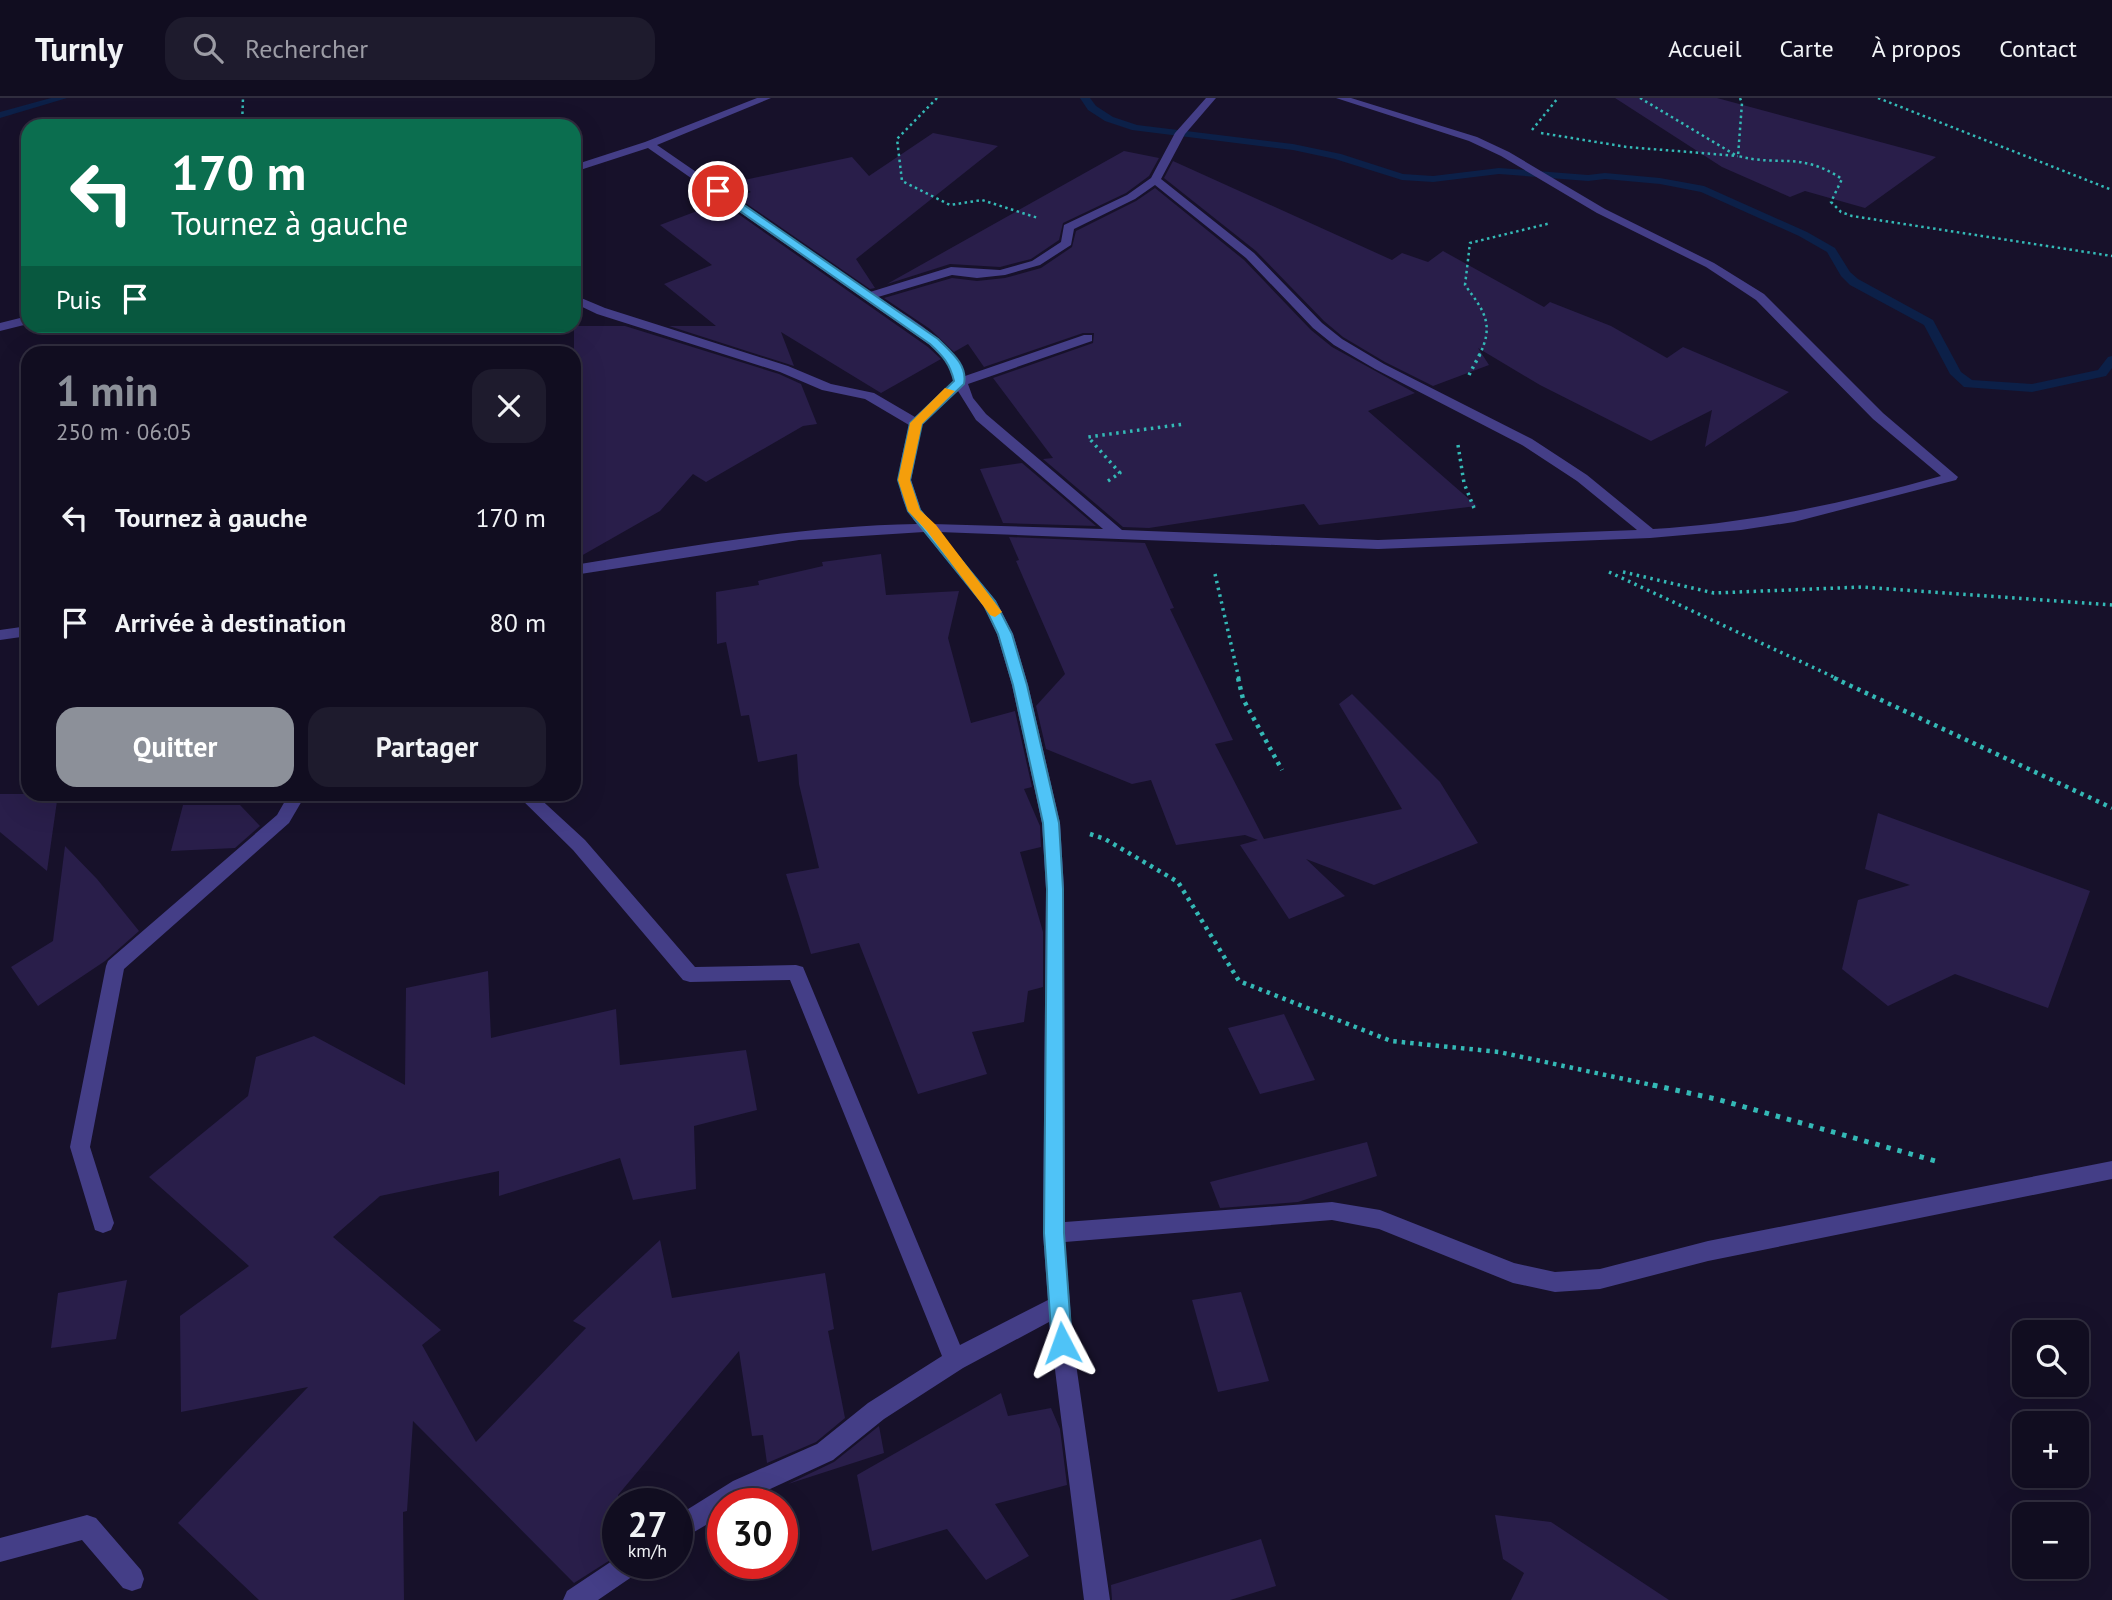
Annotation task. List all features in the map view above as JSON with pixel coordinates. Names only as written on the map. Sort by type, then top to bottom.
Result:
[{"type":"street","points":[[581,167],[649,144],[766,98]]},
{"type":"street","points":[[870,296],[951,271],[1001,273],[1036,263],[1068,243],[1068,228],[1131,197],[1156,180],[1180,132],[1211,98]]},
{"type":"street","points":[[581,569],[698,549],[849,532],[931,528],[1355,544],[1650,534],[1742,526],[1809,514],[1868,501],[1951,477],[1878,416],[1760,297],[1710,265],[1601,211],[1505,154],[1473,139],[1341,98]]},
{"type":"street","points":[[649,144],[934,342],[952,359],[967,399],[982,417],[1119,535]]},
{"type":"street","points":[[1156,180],[1262,267],[1316,326],[1379,366],[1505,429],[1548,454],[1590,482],[1650,534]]},
{"type":"street","points":[[581,302],[601,311],[784,369],[827,387],[869,396],[916,423]]},
{"type":"street","points":[[0,327],[21,322]]},
{"type":"street","points":[[1088,338],[960,382],[916,423],[904,480],[914,511],[931,528],[990,604],[1005,634],[1020,685],[1051,823],[1055,903],[1054,1233],[1062,1343],[1097,1600]]},
{"type":"street","points":[[0,635],[21,632]]},
{"type":"street","points":[[103,1223],[80,1147],[116,966],[283,819],[294,801]]},
{"type":"street","points":[[532,801],[579,845],[690,975],[796,972],[955,1360]]},
{"type":"street","points":[[1054,1233],[1332,1211],[1380,1220],[1513,1273],[1555,1282],[1600,1279],[1721,1248],[2112,1170]]},
{"type":"street","points":[[693,1520],[741,1489],[825,1452],[876,1411],[955,1360],[1059,1306]]},
{"type":"street","points":[[0,1550],[87,1527],[132,1580]]},
{"type":"street","points":[[576,1600],[607,1579]]},
{"type":"path","points":[[242,119],[243,98]]},
{"type":"path","points":[[937,98],[897,139],[902,181],[950,205],[982,200],[1068,228]]},
{"type":"path","points":[[1640,98],[1738,156],[1750,160],[1774,159],[1812,163],[1828,169],[1842,179],[1831,202],[1841,212],[1852,216],[2112,256]]},
{"type":"path","points":[[1738,156],[1742,103],[1740,98]]},
{"type":"path","points":[[1878,98],[2112,190]]},
{"type":"path","points":[[1531,131],[1627,147],[1738,156]]},
{"type":"path","points":[[1470,542],[1477,514],[1464,483],[1452,404],[1489,338],[1488,316],[1465,285],[1470,243],[1601,211]]},
{"type":"path","points":[[1079,501],[1120,472],[1088,437],[1184,424]]},
{"type":"path","points":[[1207,539],[1244,699],[1282,770]]},
{"type":"path","points":[[2112,605],[1862,587],[1714,593],[1608,570],[2112,808]]},
{"type":"path","points":[[1051,823],[1105,839],[1178,882],[1239,981],[1391,1041],[1499,1052],[1720,1100],[1945,1164]]},
{"type":"building","points":[[1615,98],[1717,98],[1936,157],[1865,208],[1805,191],[1790,197],[1722,167]]},
{"type":"building","points":[[933,133],[998,146],[856,259],[875,288],[870,289],[737,197],[751,192],[735,182],[852,157],[869,176]]},
{"type":"building","points":[[1124,151],[1159,158],[1149,176],[1126,193],[1063,223],[1059,240],[1031,259],[1000,267],[950,264],[887,284]]},
{"type":"building","points":[[1173,161],[1392,260],[1402,253],[1428,262],[1443,251],[1544,307],[1550,302],[1611,326],[1667,358],[1683,347],[1789,392],[1705,447],[1712,410],[1651,441],[1540,385],[1478,348],[1489,365],[1433,386],[1343,337],[1324,321],[1256,251],[1164,178]]},
{"type":"building","points":[[1155,188],[1244,260],[1311,330],[1332,347],[1415,393],[1368,411],[1477,506],[1319,525],[1304,504],[1149,528],[1123,527],[1043,459],[1053,458],[993,378],[1093,343],[1094,333],[1083,333],[984,367],[968,344],[954,352],[930,329],[884,298],[952,278],[977,281],[1005,278],[1041,268],[1072,247],[1076,231],[1136,201]]},
{"type":"building","points":[[721,202],[928,347],[941,359],[881,393],[781,332],[794,366],[669,326],[716,326],[664,284],[712,265],[660,225]]},
{"type":"building","points":[[581,326],[625,326],[779,374],[801,384],[817,424],[803,426],[706,482],[693,474],[660,511],[581,556],[581,346],[574,346],[574,333],[581,333]]},
{"type":"building","points":[[1022,463],[1096,526],[1003,523],[980,469]]},
{"type":"building","points":[[1009,537],[1145,543],[1174,608],[1170,609],[1233,740],[1215,744],[1264,839],[1402,809],[1339,704],[1352,694],[1440,782],[1478,843],[1374,885],[1306,859],[1345,896],[1289,919],[1240,845],[1258,840],[1245,835],[1176,845],[1151,780],[1132,784],[1046,749],[1036,706],[1065,674],[1016,561],[1019,560]]},
{"type":"building","points":[[881,554],[886,595],[959,591],[948,638],[971,723],[1015,711],[1032,787],[1024,789],[1040,826],[1041,847],[1020,852],[1043,932],[1043,987],[1028,991],[1024,1022],[972,1032],[987,1074],[918,1094],[859,943],[811,954],[786,874],[819,868],[799,784],[797,754],[758,762],[749,715],[741,716],[726,642],[717,644],[716,592],[759,585],[758,581],[823,566],[822,562]]},
{"type":"building","points":[[0,794],[21,794],[21,801],[57,801],[47,871],[0,832]]},
{"type":"building","points":[[183,805],[240,805],[260,826],[235,848],[171,851]]},
{"type":"building","points":[[1878,813],[2090,891],[2048,1008],[1955,974],[1888,1006],[1842,969],[1858,900],[1910,885],[1865,869]]},
{"type":"building","points":[[65,846],[97,879],[139,931],[105,961],[38,1006],[11,967],[53,941]]},
{"type":"building","points":[[488,971],[491,1038],[616,1009],[620,1065],[746,1050],[757,1110],[694,1126],[696,1189],[633,1200],[620,1158],[499,1196],[499,1171],[380,1196],[333,1237],[441,1330],[422,1345],[476,1442],[586,1328],[573,1321],[660,1240],[672,1298],[825,1273],[834,1329],[828,1331],[845,1418],[816,1442],[767,1463],[763,1435],[752,1436],[739,1351],[624,1488],[602,1488],[602,1565],[574,1583],[413,1421],[407,1511],[403,1512],[404,1600],[259,1600],[178,1523],[308,1387],[181,1412],[180,1316],[249,1266],[149,1177],[248,1096],[256,1057],[314,1036],[405,1085],[406,988]]},
{"type":"building","points":[[1284,1014],[1315,1080],[1260,1094],[1228,1028]]},
{"type":"building","points":[[1367,1142],[1377,1176],[1298,1202],[1220,1208],[1210,1182]]},
{"type":"building","points":[[127,1280],[116,1339],[51,1348],[58,1293]]},
{"type":"building","points":[[1241,1292],[1269,1381],[1218,1392],[1192,1300]]},
{"type":"building","points":[[1001,1393],[1008,1416],[1051,1408],[1060,1429],[1067,1485],[995,1504],[1029,1556],[986,1580],[947,1529],[872,1551],[857,1475]]},
{"type":"building","points":[[879,1426],[884,1453],[788,1484],[834,1462]]},
{"type":"building","points":[[1495,1515],[1551,1522],[1669,1600],[1511,1600],[1524,1573],[1503,1559]]},
{"type":"building","points":[[1261,1539],[1276,1586],[1230,1600],[1112,1600],[1111,1585]]},
{"type":"waterway","points":[[0,115],[62,98]]},
{"type":"waterway","points":[[1085,98],[1092,108],[1109,119],[1136,128],[1293,147],[1337,156],[1402,177],[1433,179],[1499,171],[1588,178],[1605,176],[1660,181],[1704,189],[1803,234],[1831,250],[1845,274],[1854,282],[1929,323],[1956,374],[1969,384],[2032,388],[2102,373],[2112,360]]},
{"type":"slow traffic","points":[[949,391],[916,423],[904,480],[914,511],[931,528],[995,612]]},
{"type":"route","points":[[718,191],[934,342],[952,359],[957,370],[960,382],[916,423],[904,480],[914,511],[931,528],[990,604],[1005,634],[1020,685],[1051,823],[1056,944],[1054,1233],[1062,1343]]}]
